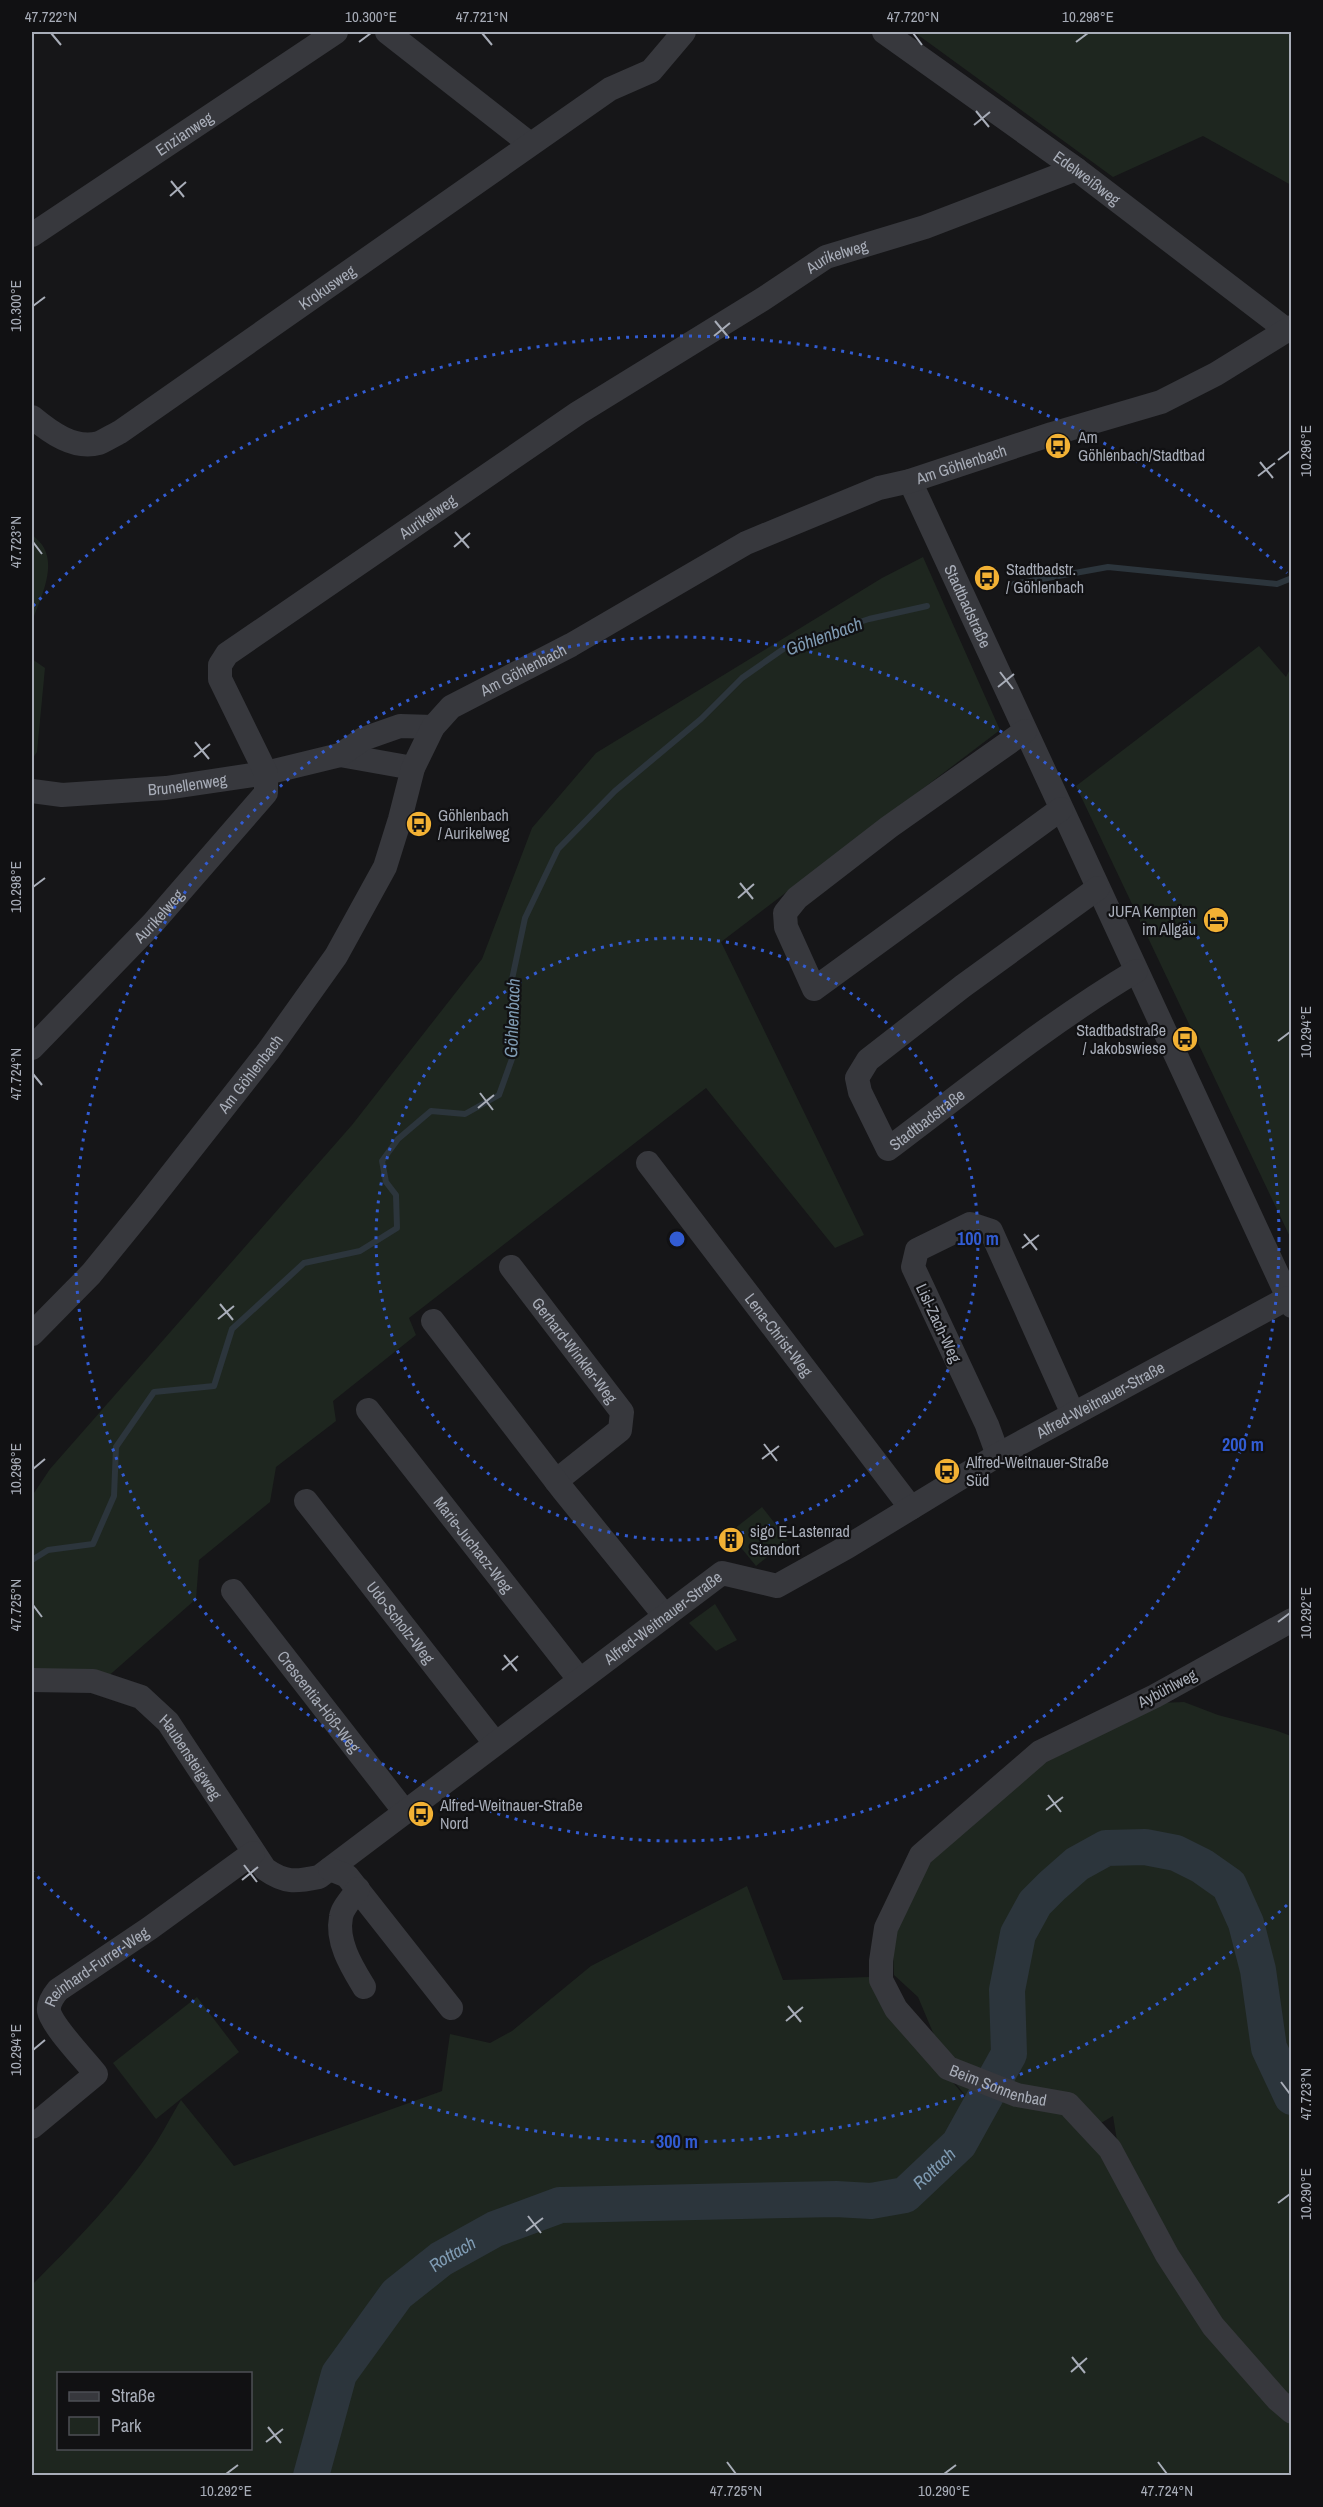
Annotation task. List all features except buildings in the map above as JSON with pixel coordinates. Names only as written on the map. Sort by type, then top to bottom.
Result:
[{"type":"street","name":"Enzianweg","points":[[32,235],[336,32]]},
{"type":"street","points":[[387,32],[530,144]]},
{"type":"street","name":"Krokusweg","points":[[32,417],[50,432],[76,444],[99,443],[120,432],[610,89],[651,72],[684,32]]},
{"type":"street","name":"Edelweißweg","points":[[884,32],[1076,168],[1290,329]]},
{"type":"street","name":"Aurikelweg","points":[[32,1048],[153,923],[266,793],[266,773],[220,679],[220,665],[226,654],[578,413],[826,257],[925,226],[1076,168]]},
{"type":"street","name":"Am Göhlenbach","points":[[32,1334],[91,1274],[129,1228],[269,1050],[336,956],[385,867],[413,768],[433,727],[452,707],[571,645],[746,543],[879,488],[910,481],[1052,434],[1161,402],[1216,374],[1290,329]]},
{"type":"street","name":"Stadtbadstraße","points":[[910,481],[1290,1302]]},
{"type":"street","name":"Brunellenweg","points":[[32,791],[63,795],[166,788],[266,773],[340,755],[363,739],[400,726],[433,727]]},
{"type":"street","points":[[1025,731],[889,827],[791,905],[785,913],[786,927],[814,989],[1061,808]]},
{"type":"street","name":"Brunellenweg","points":[[340,755],[413,768]]},
{"type":"street","name":"Stadtbadstraße","points":[[1098,888],[972,979],[868,1060],[856,1078],[860,1092],[888,1149],[1010,1058],[1136,970]]},
{"type":"street","name":"Lena-Christ-Weg","points":[[648,1162],[911,1508]]},
{"type":"street","name":"Lisl-Zach-Weg","points":[[998,1455],[987,1425],[913,1267],[917,1250],[970,1224],[992,1231],[1073,1414]]},
{"type":"street","name":"Gerhard-Winkler-Weg","points":[[511,1267],[622,1412],[620,1430],[556,1481]]},
{"type":"street","name":"Alfred-Weitnauer-Straße","points":[[325,1873],[722,1573],[777,1586],[998,1455],[1290,1302]]},
{"type":"street","points":[[433,1321],[556,1481],[664,1616]]},
{"type":"street","name":"Marie-Juchacz-Weg","points":[[368,1410],[579,1679]]},
{"type":"street","name":"Udo-Scholz-Weg","points":[[306,1502],[495,1743]]},
{"type":"street","name":"Crescentia-Höß-Weg","points":[[233,1591],[405,1812]]},
{"type":"street","name":"Aybühlweg","points":[[1040,1752],[1155,1696],[1292,1620]]},
{"type":"street","name":"Haubensteigweg","points":[[32,1680],[93,1681],[141,1697],[168,1722],[265,1869],[279,1879],[298,1881],[325,1873]]},
{"type":"street","name":"Beim Sonnenbad","points":[[1040,1752],[921,1856],[886,1928],[881,1961],[881,1980],[896,2009],[948,2068],[1017,2095],[1068,2104],[1110,2149],[1167,2255],[1213,2326],[1278,2400],[1292,2412]]},
{"type":"street","name":"Reinhard-Furrer-Weg","points":[[32,2127],[96,2074],[53,2022],[49,2010],[51,1998],[58,1990],[150,1928],[253,1853]]},
{"type":"street","points":[[325,1873],[347,1876],[451,2008]]},
{"type":"street","points":[[358,1889],[341,1916],[342,1943],[347,1958],[364,1987]]},
{"type":"green space","points":[[914,32],[1291,32],[1291,185],[1203,136],[1113,177]]},
{"type":"green space","points":[[32,534],[44,548],[48,566],[45,585],[32,622]]},
{"type":"green space","points":[[923,557],[1000,730],[721,942],[864,1235],[835,1248],[706,1088],[409,1318],[416,1335],[333,1401],[336,1421],[276,1467],[270,1502],[199,1560],[196,1599],[105,1679],[32,1675],[32,1496],[50,1469],[352,1125],[482,959],[532,828],[596,753],[882,578]]},
{"type":"green space","name":"JUFA Kempten im Allgäu","points":[[1259,646],[1286,677],[1291,667],[1291,1239],[1076,786]]},
{"type":"green space","points":[[32,659],[45,668],[37,752],[32,759]]},
{"type":"green space","points":[[762,1507],[788,1540],[756,1566],[729,1533]]},
{"type":"green space","points":[[715,1604],[737,1640],[716,1651],[689,1623]]},
{"type":"green space","points":[[1184,1702],[1218,1715],[1291,1736],[1291,2398],[1220,2321],[1174,2251],[1118,2147],[1113,2116],[1087,2131],[1111,2162],[1167,2268],[1192,2308],[1240,2367],[1291,2419],[1291,2475],[32,2476],[32,2285],[125,2185],[156,2143],[181,2100],[234,2166],[442,2091],[450,2034],[490,2043],[512,2031],[591,1966],[747,1886],[783,1980],[869,1977],[877,1983],[937,2064],[987,2122],[948,2074],[948,2068],[918,1997],[894,1975],[892,1932],[935,1855],[986,1798],[1043,1764],[1158,1703]]},
{"type":"green space","points":[[197,1997],[239,2052],[156,2119],[113,2063]]},
{"type":"waterway","name":"Göhlenbach","points":[[1014,584],[1108,567],[1277,584],[1292,578]]},
{"type":"waterway","name":"Göhlenbach","points":[[32,1560],[48,1550],[93,1544],[114,1496],[116,1447],[154,1392],[214,1386],[232,1329],[304,1263],[360,1251],[397,1228],[396,1195],[386,1182],[382,1161],[398,1139],[431,1111],[465,1114],[499,1095],[513,1056],[511,984],[525,918],[558,849],[615,791],[701,719],[742,678],[789,645],[869,619],[927,606]]},
{"type":"waterway","name":"Rottach","points":[[311,2476],[339,2374],[397,2294],[441,2259],[495,2229],[560,2205],[836,2199],[871,2201],[905,2195],[959,2144],[1009,2054],[1007,1990],[1018,1934],[1035,1903],[1077,1864],[1106,1848],[1145,1847],[1176,1853],[1202,1866],[1229,1885],[1246,1923],[1258,1970],[1269,2048],[1292,2097]]},
{"type":"place","name":"Am Göhlenbach/Stadtbad","points":[[1058,446]]},
{"type":"place","name":"Stadtbadstr. / Göhlenbach","points":[[987,578]]},
{"type":"place","name":"Göhlenbach / Aurikelweg","points":[[419,824]]},
{"type":"place","name":"JUFA Kempten im Allgäu","points":[[1216,920]]},
{"type":"place","name":"Stadtbadstraße / Jakobswiese","points":[[1185,1039]]},
{"type":"place","name":"Alfred-Weitnauer-Straße Süd","points":[[947,1471]]},
{"type":"place","name":"sigo E-Lastenrad Standort","points":[[731,1540]]},
{"type":"place","name":"Alfred-Weitnauer-Straße Nord","points":[[421,1814]]}]
